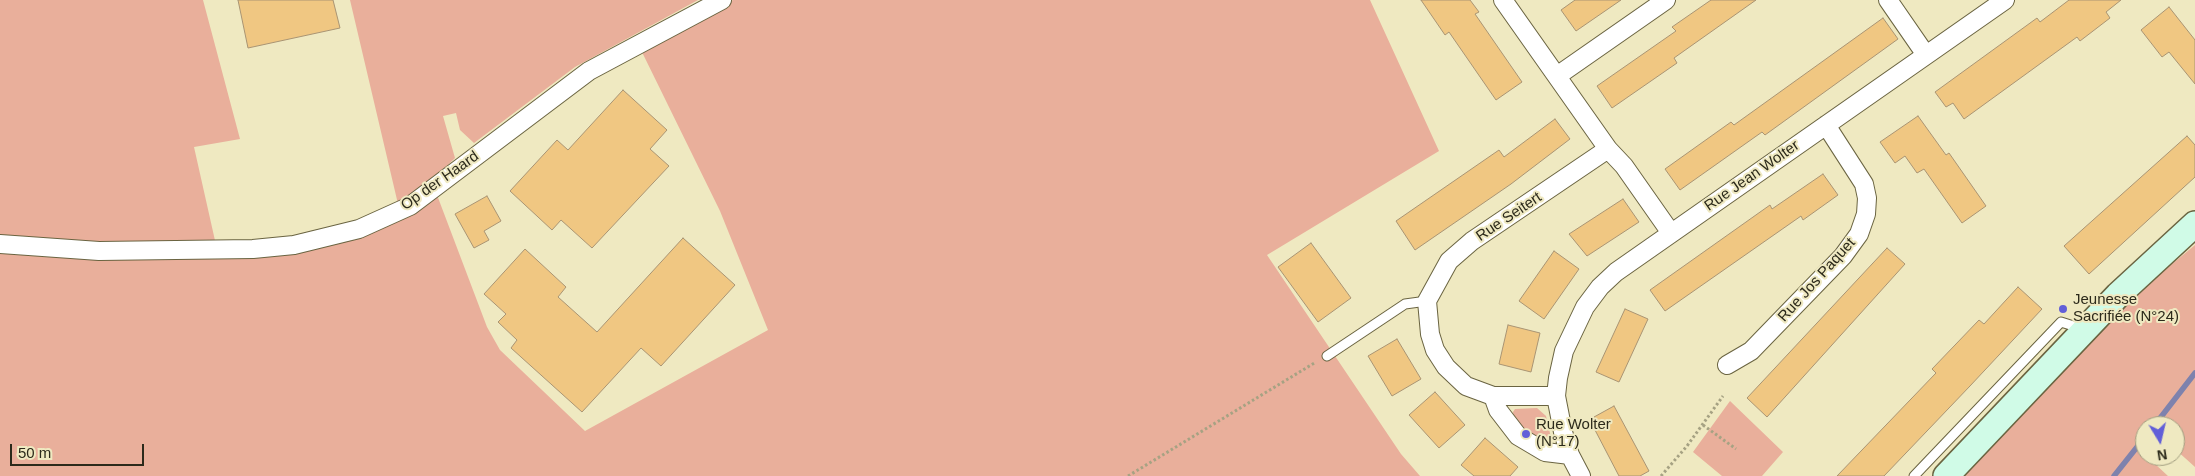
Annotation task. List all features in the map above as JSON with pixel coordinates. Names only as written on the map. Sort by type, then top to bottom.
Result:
[{"type":"main road","points":[[1946,476],[2118,295],[2195,224]]},
{"type":"street","name":"Op der Haard","points":[[0,244],[99,251],[253,249],[294,245],[359,229],[410,206],[589,70],[722,0]]},
{"type":"street","points":[[1503,0],[1608,149],[1624,166],[1671,233]]},
{"type":"street","points":[[1557,76],[1666,0]]},
{"type":"street","points":[[1888,0],[1926,55]]},
{"type":"street","name":"Rue Jean Wolter","points":[[1581,476],[1570,455],[1556,396],[1564,351],[1585,307],[1616,272],[2005,0]]},
{"type":"street","name":"Rue Jos Paquet","points":[[1727,365],[1751,351],[1843,256],[1859,234],[1866,214],[1867,198],[1864,184],[1826,125]]},
{"type":"street","name":"Rue Seitert","points":[[1427,300],[1449,261],[1460,251],[1608,149]]},
{"type":"street","points":[[1427,300],[1430,334],[1435,350],[1446,367],[1466,386],[1493,396],[1556,396]]},
{"type":"street","points":[[1493,396],[1498,410],[1518,436],[1545,452],[1570,455]]},
{"type":"lane","points":[[1327,356],[1405,304],[1427,300]]},
{"type":"lane","points":[[1914,476],[2061,322],[2086,329]]},
{"type":"path","points":[[1128,476],[1327,356]]},
{"type":"path","points":[[1661,476],[1687,446],[1723,396]]},
{"type":"path","points":[[1703,425],[1736,449]]},
{"type":"shaded area","points":[[0,0],[203,0],[240,139],[194,147],[216,245],[53,243],[0,238]]},
{"type":"shaded area","points":[[350,0],[698,0],[575,67],[474,143],[460,130],[456,113],[443,116],[455,158],[439,174],[398,204]]},
{"type":"shaded area","points":[[733,0],[1370,0],[1439,151],[1267,255],[1401,454],[1420,476],[0,476],[0,252],[349,239],[397,222],[437,195],[487,327],[500,350],[585,431],[768,330],[720,211],[640,48]]},
{"type":"shaded area","points":[[2195,245],[2195,467],[2185,458],[2185,416],[2135,416],[2135,466],[2157,466],[2168,476],[1962,476],[2081,348],[2166,269]]},
{"type":"shaded area","points":[[1730,401],[1783,452],[1762,476],[1722,476],[1693,452]]},
{"type":"shaded area","points":[[1537,408],[1546,416],[1552,442],[1549,445],[1531,436],[1514,419],[1513,412],[1515,409]]},
{"type":"building","points":[[238,0],[333,0],[340,28],[248,48]]},
{"type":"building","points":[[1421,0],[1470,0],[1479,12],[1475,14],[1522,82],[1496,100],[1449,32],[1445,35]]},
{"type":"building","points":[[1575,0],[1621,0],[1576,31],[1561,10]]},
{"type":"building","points":[[1711,0],[1756,0],[1674,58],[1677,63],[1612,108],[1597,86],[1676,31],[1672,27]]},
{"type":"building","points":[[2069,0],[2121,0],[2106,12],[2110,18],[2080,41],[2077,37],[1964,119],[1953,103],[1946,107],[1935,92],[2037,18],[2040,22]]},
{"type":"building","points":[[2169,7],[2195,40],[2195,84],[2169,52],[2162,57],[2141,30]]},
{"type":"building","points":[[1883,18],[1898,39],[1765,135],[1762,132],[1680,190],[1665,169],[1731,122],[1734,125]]},
{"type":"building","points":[[623,90],[667,130],[650,149],[669,166],[592,248],[561,220],[552,230],[510,191],[557,140],[568,150]]},
{"type":"building","points":[[1918,116],[1946,155],[1949,153],[1986,206],[1962,223],[1924,169],[1917,173],[1905,156],[1895,163],[1880,142]]},
{"type":"building","points":[[1555,119],[1570,139],[1511,184],[1415,250],[1396,221],[1499,150],[1504,157]]},
{"type":"building","points":[[2187,136],[2195,145],[2195,177],[2089,274],[2064,246]]},
{"type":"building","points":[[1823,174],[1838,195],[1803,220],[1801,216],[1665,311],[1650,290],[1770,205],[1772,209]]},
{"type":"building","points":[[487,196],[501,221],[484,231],[489,240],[474,248],[455,214]]},
{"type":"building","points":[[1623,199],[1639,222],[1587,256],[1569,234]]},
{"type":"building","points":[[683,238],[735,285],[661,366],[641,348],[582,412],[511,348],[517,340],[498,322],[506,314],[484,294],[525,249],[566,287],[558,297],[597,332]]},
{"type":"building","points":[[1311,243],[1351,298],[1318,322],[1278,267]]},
{"type":"building","points":[[1887,248],[1905,264],[1767,417],[1747,398]]},
{"type":"building","points":[[1554,251],[1579,269],[1544,319],[1519,301]]},
{"type":"building","points":[[2018,287],[2042,309],[1884,476],[1837,476],[1936,373],[1932,369],[1979,320],[1984,324]]},
{"type":"building","points":[[1625,309],[1648,319],[1619,382],[1596,372]]},
{"type":"building","points":[[1508,325],[1540,333],[1531,372],[1499,364]]},
{"type":"building","points":[[1397,339],[1421,379],[1392,396],[1368,356]]},
{"type":"building","points":[[1435,392],[1465,425],[1439,448],[1409,415]]},
{"type":"building","points":[[1614,406],[1649,471],[1640,476],[1619,476],[1595,430],[1599,427],[1594,417]]},
{"type":"building","points":[[1485,438],[1518,467],[1510,476],[1474,476],[1461,465]]},
{"type":"waterway","points":[[2162,416],[2195,373]]},
{"type":"waterway","points":[[2114,476],[2135,450]]},
{"type":"place","name":"Jeunesse Sacrifiée (N°24)","points":[[2063,309]]},
{"type":"place","name":"Rue Wolter (N°17)","points":[[1526,434]]}]
